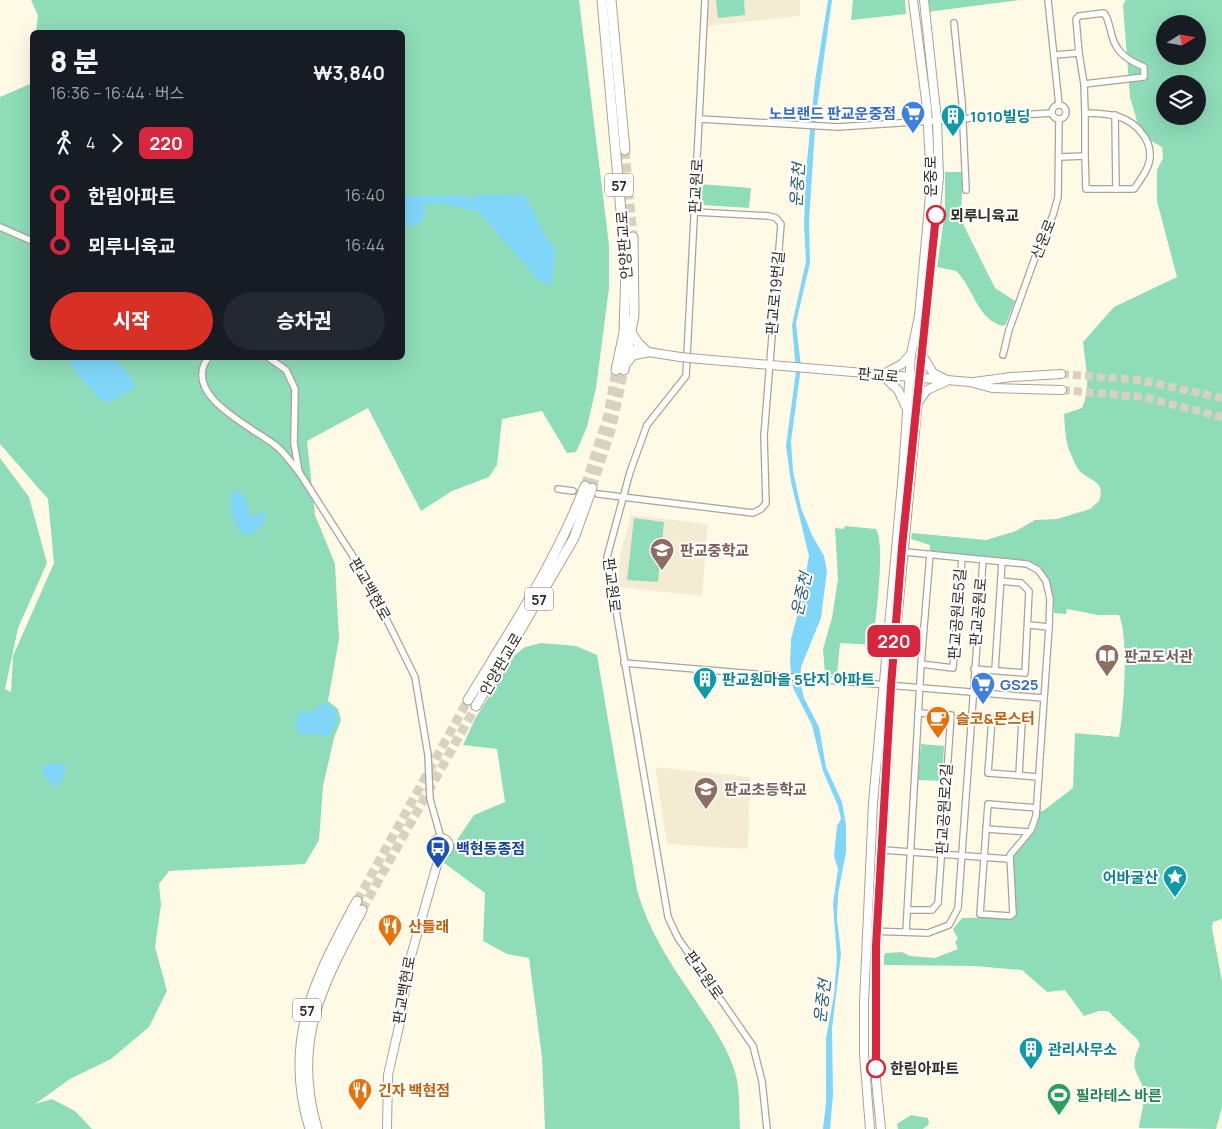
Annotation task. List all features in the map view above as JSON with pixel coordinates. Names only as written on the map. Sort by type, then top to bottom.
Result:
[{"type":"main road","name":"안양판교로","points":[[602,0],[626,267],[625,349],[622,368],[633,355],[647,352]]},
{"type":"main road","points":[[612,0],[625,150]]},
{"type":"main road","name":"운중로","points":[[870,1129],[864,1054],[865,972],[873,803],[887,685],[911,354],[919,316],[929,214],[933,120],[913,0]]},
{"type":"main road","name":"운중로","points":[[898,552],[917,408],[937,209],[933,120],[924,0]]},
{"type":"main road","name":"안양판교로","points":[[625,349],[632,334],[635,296],[633,237]]},
{"type":"main road","points":[[632,334],[647,352]]},
{"type":"main road","points":[[625,349],[680,357],[769,365]]},
{"type":"main road","points":[[906,409],[898,390],[882,375],[902,364],[911,354]]},
{"type":"main road","points":[[923,355],[927,367],[933,373],[949,381]]},
{"type":"main road","name":"판교로","points":[[769,365],[970,382],[1061,374]]},
{"type":"main road","points":[[917,408],[920,399],[927,390],[949,381]]},
{"type":"main road","name":"판교로","points":[[970,382],[992,388],[1062,390]]},
{"type":"main road","name":"안양판교로","points":[[468,700],[522,612],[592,489]]},
{"type":"main road","name":"안양판교로","points":[[476,706],[574,538],[592,489]]},
{"type":"main road","name":"운중로","points":[[881,1129],[876,1080],[877,931],[883,850],[887,685]]},
{"type":"main road","points":[[441,838],[448,842],[449,847],[445,853],[440,854],[434,850],[433,845],[441,838]]},
{"type":"main road","name":"판교백현로","points":[[387,1129],[388,1075],[402,1013],[406,970],[440,854]]},
{"type":"main road","name":"57","points":[[310,1129],[302,1102],[299,1072],[301,1037],[314,987],[323,964],[357,901]]},
{"type":"main road","name":"57","points":[[318,1129],[314,1118],[307,1072],[313,1016],[331,968],[362,910]]},
{"type":"main road","points":[[314,1118],[323,1129]]},
{"type":"street","name":"판교원로","points":[[705,0],[686,376],[647,425],[623,497],[607,557],[670,925],[752,1046],[762,1081],[767,1129]]},
{"type":"street","points":[[1048,0],[1059,106]]},
{"type":"street","points":[[1084,84],[1144,77],[1146,70],[1117,51],[1112,42],[1108,18],[1104,14],[1079,16],[1076,19],[1085,98],[1085,113],[1085,156],[1086,189],[1134,189],[1148,166],[1150,149],[1147,141],[1135,124],[1127,118],[1115,115],[1085,113]]},
{"type":"street","points":[[954,23],[963,118],[966,190]]},
{"type":"street","points":[[1054,56],[1079,52]]},
{"type":"street","points":[[1059,106],[1065,108],[1066,112],[1065,116],[1059,119],[1055,118],[1052,113],[1055,107],[1059,106]]},
{"type":"street","points":[[700,119],[834,126],[1052,113]]},
{"type":"street","points":[[1115,115],[1116,189]]},
{"type":"street","name":"산운로","points":[[1003,355],[1009,330],[1058,198],[1059,119]]},
{"type":"street","points":[[1060,157],[1085,156]]},
{"type":"street","name":"판교로19번길","points":[[592,489],[623,497],[749,512],[761,509],[767,498],[764,436],[780,236],[779,220],[769,216],[695,212]]},
{"type":"street","points":[[0,227],[30,240]]},
{"type":"street","points":[[207,360],[204,365],[203,379],[213,401],[275,445],[299,472]]},
{"type":"street","name":"판교백현로","points":[[272,360],[286,370],[295,389],[294,443],[299,472],[363,572],[415,677],[428,755],[430,799],[441,838]]},
{"type":"street","points":[[558,490],[573,491]]},
{"type":"street","name":"판교공원로","points":[[868,931],[928,933],[949,925],[958,908],[963,855],[970,716],[983,560],[898,552]]},
{"type":"street","name":"판교공원로5길","points":[[920,688],[930,554]]},
{"type":"street","name":"판교공원로5길","points":[[922,664],[953,668],[962,558]]},
{"type":"street","points":[[983,560],[1031,565],[1044,577],[1049,593],[1050,627],[1043,698],[1039,777],[1035,821],[1029,832],[1012,851],[1009,859],[1012,914],[1010,916],[980,914],[988,804],[1036,808]]},
{"type":"street","points":[[995,670],[1002,562]]},
{"type":"street","points":[[974,669],[1025,673],[1030,595],[1027,587],[1017,582],[1001,581]]},
{"type":"street","points":[[1029,625],[1050,627]]},
{"type":"street","points":[[624,663],[784,678],[1043,698]]},
{"type":"street","name":"판교공원로2길","points":[[906,932],[920,688]]},
{"type":"street","name":"판교공원로2길","points":[[908,910],[932,910],[938,903],[950,715],[918,713]]},
{"type":"street","points":[[970,716],[1022,721],[1019,775]]},
{"type":"street","points":[[992,718],[988,773],[1039,777]]},
{"type":"street","points":[[986,829],[1029,832]]},
{"type":"street","points":[[883,850],[1009,859]]},
{"type":"shaded area","points":[[709,0],[800,0],[800,16],[707,26]]},
{"type":"shaded area","name":"판교중학교","points":[[631,515],[708,524],[702,596],[618,587],[620,555]]},
{"type":"shaded area","name":"판교초등학교","points":[[655,767],[750,777],[748,849],[667,844]]},
{"type":"green space","points":[[31,0],[579,0],[609,245],[609,288],[596,388],[587,427],[576,452],[567,453],[542,411],[502,419],[497,465],[489,477],[452,491],[421,511],[368,408],[307,441],[315,515],[335,564],[339,639],[328,701],[338,709],[341,720],[334,738],[323,786],[319,840],[305,864],[169,871],[159,884],[161,905],[155,947],[167,991],[149,1027],[111,1059],[70,1079],[35,1104],[52,1099],[75,1111],[92,1129],[0,1129],[0,458],[29,497],[47,563],[18,628],[5,689],[11,692],[13,656],[54,563],[48,499],[0,444],[0,97],[30,84],[30,360],[405,360],[405,30],[36,30],[38,15]]},
{"type":"green space","points":[[716,0],[744,0],[745,15],[718,18]]},
{"type":"green space","points":[[853,0],[905,0],[906,14],[851,20]]},
{"type":"green space","points":[[926,0],[1019,0],[927,12]]},
{"type":"green space","points":[[1126,0],[1222,0],[1222,919],[1213,922],[1212,928],[1222,981],[1222,1107],[1216,1129],[1139,1128],[1144,1093],[1134,1066],[1140,1045],[1137,1039],[1108,1011],[1099,1011],[1084,1016],[1065,990],[1047,992],[1022,970],[974,966],[884,965],[884,955],[886,953],[902,952],[910,956],[935,958],[958,949],[955,942],[958,939],[953,929],[962,918],[1016,917],[1011,865],[1014,852],[1036,829],[1039,811],[1043,811],[1073,788],[1075,733],[1119,737],[1123,710],[1125,657],[1119,615],[1098,615],[1067,609],[1066,614],[1054,613],[1052,591],[1048,578],[1033,563],[930,551],[930,545],[911,539],[912,533],[986,540],[1016,531],[1035,520],[1057,519],[1090,509],[1099,501],[1101,495],[1100,487],[1081,473],[1074,462],[1066,440],[1064,414],[1082,408],[1087,392],[1083,342],[1114,307],[1177,277],[1157,201],[1157,170],[1163,158],[1162,147],[1138,134],[1137,121],[1130,97],[1123,5]]},
{"type":"green space","points":[[945,172],[963,172],[961,214],[964,226],[995,288],[1015,301],[1006,324],[1003,326],[994,323],[981,310],[956,271],[937,267],[945,212]]},
{"type":"green space","points":[[700,184],[751,188],[749,208],[703,205],[699,201]]},
{"type":"green space","points":[[634,518],[664,522],[658,582],[627,580]]},
{"type":"green space","points":[[845,526],[876,529],[879,538],[880,567],[873,645],[840,643],[837,675],[825,674],[823,649],[832,618],[838,579],[835,528],[844,529]]},
{"type":"green space","points":[[541,643],[576,646],[597,655],[637,890],[647,918],[660,945],[727,1051],[738,1086],[740,1129],[545,1129],[542,1057],[529,958],[507,954],[483,941],[485,893],[444,863],[446,856],[474,815],[505,802],[497,749],[463,745],[475,719],[515,655],[525,647]]},
{"type":"green space","points":[[921,744],[944,746],[942,781],[918,780]]},
{"type":"green space","points":[[911,1115],[928,1118],[929,1124],[923,1129],[898,1129],[897,1124]]},
{"type":"water","points":[[828,0],[832,0],[816,114],[809,221],[810,263],[796,323],[801,367],[791,441],[793,471],[801,508],[812,535],[824,556],[827,571],[821,618],[801,667],[800,681],[804,698],[819,727],[826,767],[842,802],[846,825],[846,852],[838,894],[837,918],[841,954],[832,1029],[833,1095],[830,1129],[823,1129],[826,1102],[826,1038],[834,995],[837,958],[833,904],[838,869],[834,856],[837,826],[841,819],[838,806],[823,771],[812,725],[793,688],[790,664],[791,639],[801,602],[809,556],[791,482],[786,446],[796,371],[792,325],[806,261],[804,224],[806,171],[815,81]]},
{"type":"water","points":[[475,195],[523,195],[532,207],[544,234],[554,245],[553,282],[548,285],[538,280],[479,212],[440,203],[428,204],[424,207],[425,215],[420,224],[410,226],[405,223],[405,196],[467,196],[470,200]]},
{"type":"water","points":[[68,360],[114,360],[122,366],[136,387],[107,403],[102,401],[78,375]]},
{"type":"water","points":[[237,490],[245,497],[252,517],[262,512],[266,513],[262,526],[248,535],[243,535],[232,515],[231,498],[233,492]]},
{"type":"water","points":[[322,703],[327,703],[336,711],[337,719],[332,731],[327,737],[320,734],[299,734],[295,724],[300,711],[312,712]]},
{"type":"water","points":[[49,763],[66,765],[63,779],[56,788],[43,775],[43,767]]},
{"type":"tunnel","points":[[625,150],[633,237]]},
{"type":"tunnel","points":[[585,486],[608,415],[616,370]]},
{"type":"tunnel","points":[[592,488],[612,427],[624,370]]},
{"type":"tunnel","points":[[1061,374],[1139,380],[1222,398]]},
{"type":"tunnel","points":[[1062,390],[1143,397],[1222,417]]},
{"type":"tunnel","points":[[357,901],[468,700]]},
{"type":"tunnel","points":[[362,910],[476,706]]},
{"type":"bus line","name":"220","points":[[876,1068],[876,946],[891,686],[902,547],[912,473],[936,215]]},
{"type":"place","name":"노브랜드 판교운중점","points":[[913,134]]},
{"type":"place","name":"1010빌딩","points":[[953,137]]},
{"type":"place","name":"뫼루니육교","points":[[936,215]]},
{"type":"place","name":"판교중학교","points":[[662,571]]},
{"type":"place","name":"판교도서관","points":[[1107,677]]},
{"type":"place","name":"판교원마을 5단지 아파트","points":[[705,700]]},
{"type":"place","name":"GS25","points":[[983,705]]},
{"type":"place","name":"슬코&몬스터","points":[[938,739]]},
{"type":"place","name":"판교초등학교","points":[[706,810]]},
{"type":"place","name":"백현동종점","points":[[438,869]]},
{"type":"place","name":"어바굴산","points":[[1175,898]]},
{"type":"place","name":"산들래","points":[[390,947]]},
{"type":"place","name":"한림아파트","points":[[876,1068]]},
{"type":"place","name":"관리사무소","points":[[1031,1070]]},
{"type":"place","name":"긴자 백현점","points":[[360,1111]]},
{"type":"place","name":"필라테스 바른","points":[[1059,1116]]},
{"type":"water label","name":"운중천","points":[[797,185]]},
{"type":"water label","name":"운중천","points":[[801,594]]},
{"type":"water label","name":"운중천","points":[[822,1001]]}]
